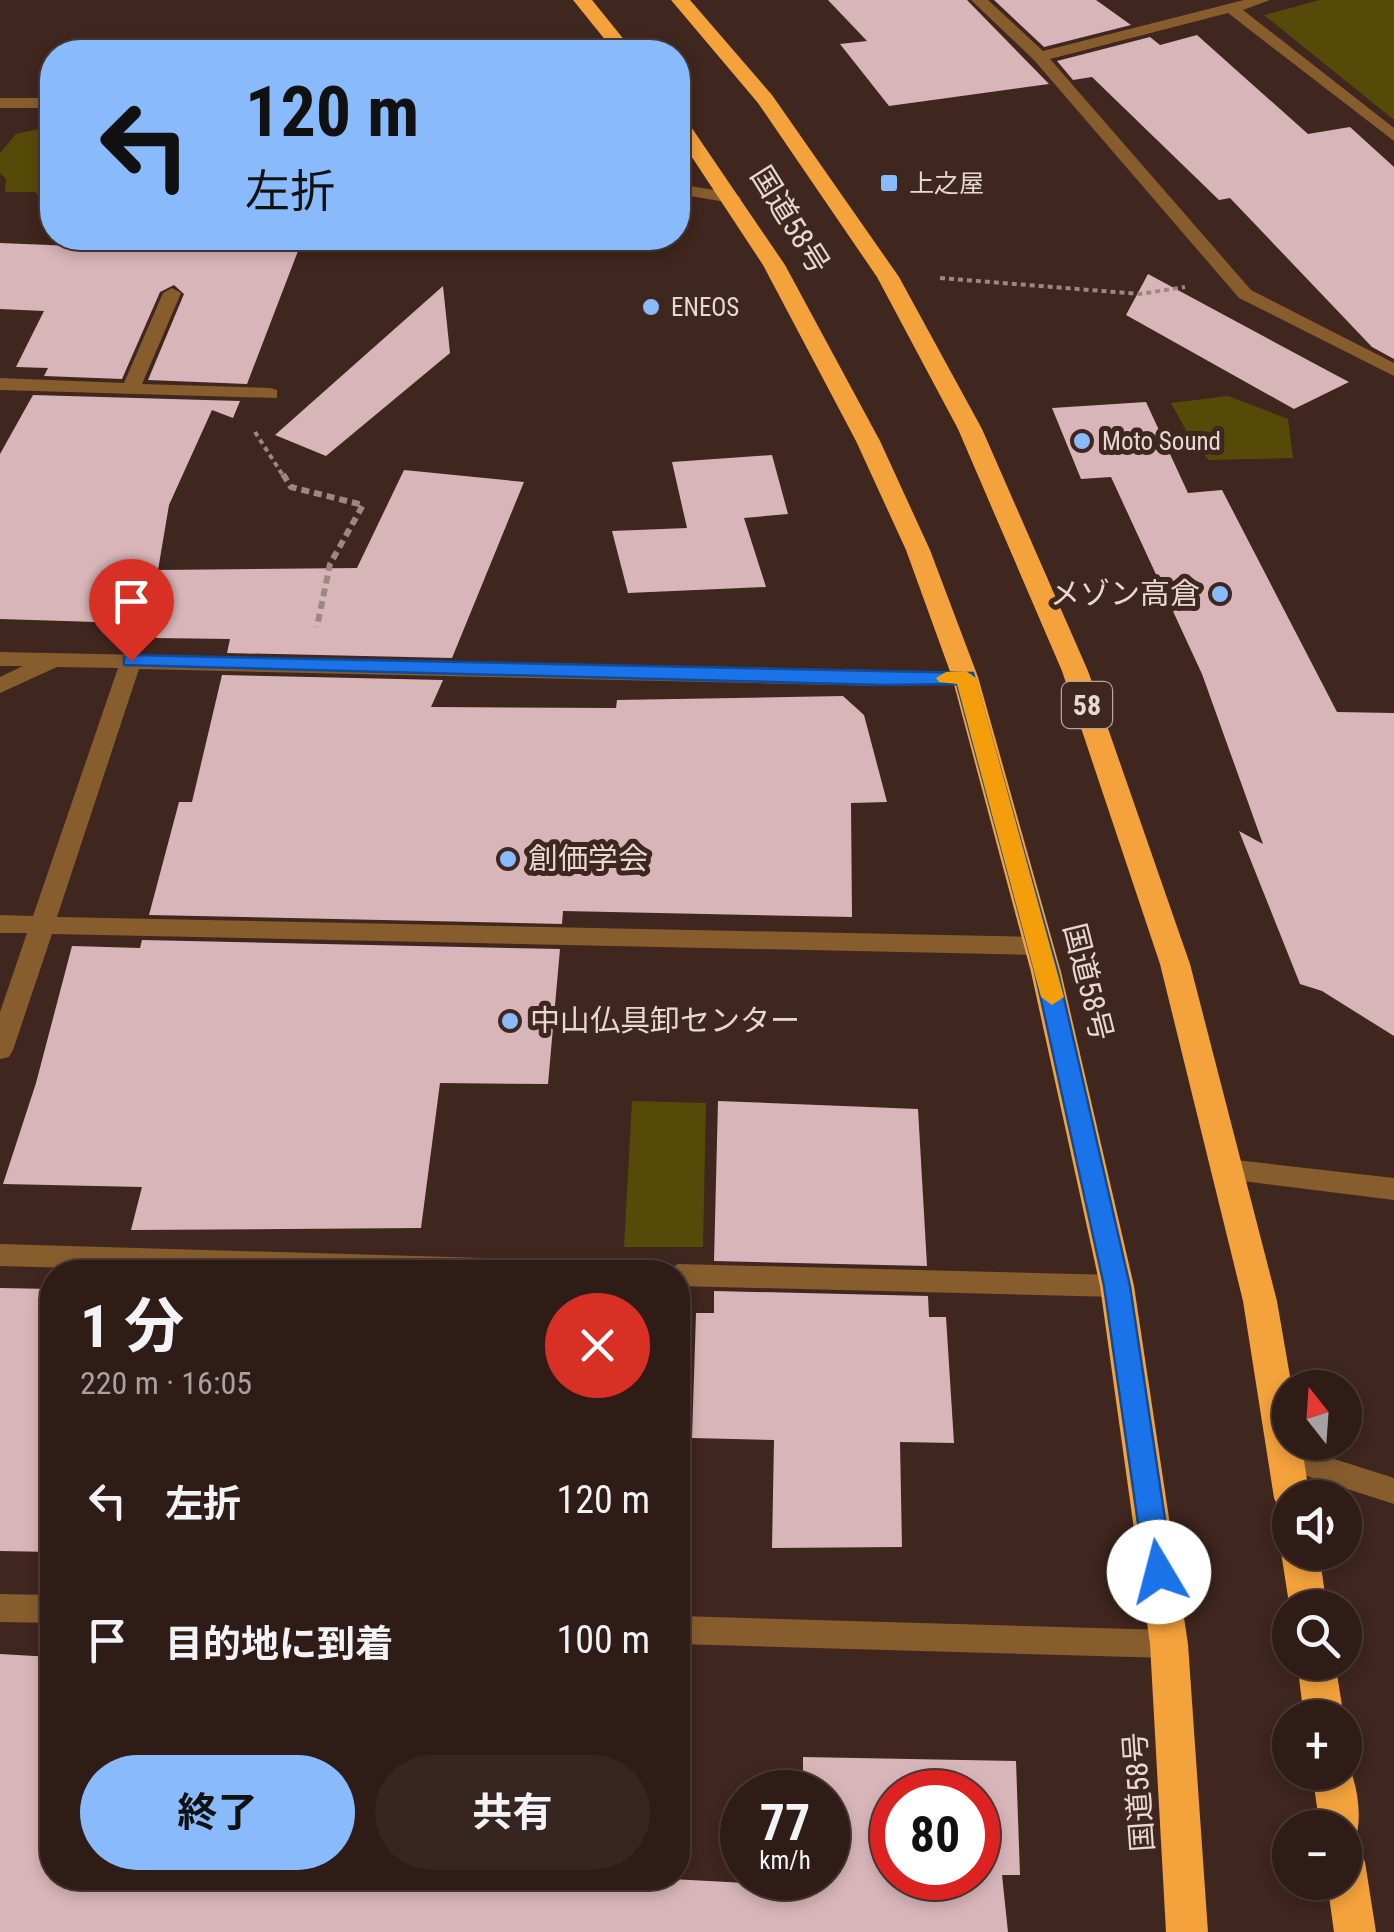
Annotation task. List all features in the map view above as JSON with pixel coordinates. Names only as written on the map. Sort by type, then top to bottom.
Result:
[{"type":"highway","points":[[582,0],[615,40]]},
{"type":"highway","name":"国道58号","points":[[680,0],[766,99],[888,277],[970,429],[1075,671],[1175,964],[1260,1301],[1272,1370]]},
{"type":"highway","name":"国道58号","points":[[690,139],[774,265],[868,442],[918,550],[966,678],[1039,946],[1117,1286],[1169,1644],[1188,1932]]},
{"type":"highway","points":[[1350,1900],[1355,1932]]},
{"type":"street","points":[[979,0],[1040,57],[1246,294],[1394,370]]},
{"type":"street","points":[[1040,57],[1262,0]]},
{"type":"street","points":[[1231,8],[1394,136]]},
{"type":"street","points":[[0,103],[40,103]]},
{"type":"street","points":[[690,190],[732,198]]},
{"type":"street","points":[[131,388],[172,293]]},
{"type":"street","points":[[1373,360],[1394,348]]},
{"type":"street","points":[[0,384],[270,394]]},
{"type":"street","points":[[0,659],[966,678]]},
{"type":"street","points":[[0,686],[55,660]]},
{"type":"street","points":[[0,1050],[131,661]]},
{"type":"street","points":[[0,924],[1039,946]]},
{"type":"street","points":[[1227,1169],[1394,1189]]},
{"type":"street","points":[[0,1255],[173,1260]]},
{"type":"street","points":[[690,1275],[1117,1286]]},
{"type":"street","points":[[1296,1460],[1394,1492]]},
{"type":"street","points":[[0,1608],[40,1609]]},
{"type":"street","points":[[690,1630],[1169,1644]]},
{"type":"path","points":[[940,278],[1140,294]]},
{"type":"path","points":[[267,454],[291,487],[364,504],[330,564],[310,663]]},
{"type":"shaded area","points":[[1320,0],[1394,0],[1394,120],[1264,15]]},
{"type":"shaded area","points":[[40,129],[40,197],[35,192],[5,192],[0,153],[16,134]]},
{"type":"shaded area","points":[[1228,396],[1288,419],[1293,458],[1209,460],[1192,441],[1171,403]]},
{"type":"shaded area","points":[[632,1101],[706,1103],[703,1247],[624,1247]]},
{"type":"building","points":[[828,0],[967,0],[1049,84],[889,106],[840,44],[867,41]]},
{"type":"building","points":[[994,0],[1096,0],[1131,25],[1044,47]]},
{"type":"building","points":[[1197,35],[1308,134],[1350,127],[1394,167],[1394,359],[1372,347],[1230,198],[1219,200],[1092,77],[1073,80],[1057,61],[1150,37],[1160,45]]},
{"type":"building","points":[[0,243],[40,245],[40,250],[298,250],[247,384],[148,380],[184,294],[174,285],[160,292],[122,379],[44,376],[48,368],[16,367],[44,311],[0,309]]},
{"type":"building","points":[[1148,274],[1349,382],[1294,409],[1126,315]]},
{"type":"building","points":[[443,286],[450,353],[326,456],[275,435]]},
{"type":"building","points":[[33,395],[240,401],[233,418],[212,410],[169,505],[158,570],[357,568],[404,470],[524,482],[452,658],[227,653],[230,639],[156,638],[160,624],[0,619],[0,454]]},
{"type":"building","points":[[1146,402],[1188,493],[1222,490],[1337,712],[1394,713],[1394,1036],[1322,991],[1300,984],[1239,831],[1263,844],[1202,674],[1111,477],[1081,479],[1052,408]]},
{"type":"building","points":[[772,455],[788,514],[744,518],[766,587],[628,593],[612,531],[687,528],[672,462]]},
{"type":"building","points":[[222,675],[443,680],[431,707],[616,708],[617,700],[843,696],[864,715],[887,802],[851,803],[852,917],[563,911],[562,924],[149,915],[179,802],[192,802]]},
{"type":"building","points":[[142,940],[560,949],[548,1084],[440,1083],[421,1228],[131,1230],[142,1187],[3,1184],[36,1083],[72,946],[140,948]]},
{"type":"building","points":[[718,1101],[918,1109],[927,1266],[714,1261]]},
{"type":"building","points":[[0,1288],[40,1289],[40,1552],[0,1551]]},
{"type":"building","points":[[714,1291],[928,1296],[929,1317],[946,1317],[954,1443],[900,1442],[902,1547],[772,1548],[774,1440],[692,1438],[696,1313],[714,1313]]},
{"type":"building","points":[[0,1654],[40,1656],[40,1890],[690,1890],[690,1880],[720,1882],[720,1900],[850,1900],[850,1770],[803,1770],[803,1757],[1016,1761],[1020,1875],[1002,1875],[1008,1932],[0,1932]]},
{"type":"slow traffic","points":[[946,678],[966,678],[1052,997]]},
{"type":"place","name":"上之屋","points":[[889,183]]},
{"type":"place","name":"ENEOS","points":[[651,307]]},
{"type":"place","name":"Moto Sound","points":[[1082,441]]},
{"type":"place","name":"メゾン高倉","points":[[1220,594]]},
{"type":"place","name":"創価学会","points":[[508,859]]},
{"type":"place","name":"中山仏具卸センター","points":[[510,1021]]},
{"type":"route","points":[[131,661],[966,678],[1046,972],[1117,1286],[1159,1572]]}]
